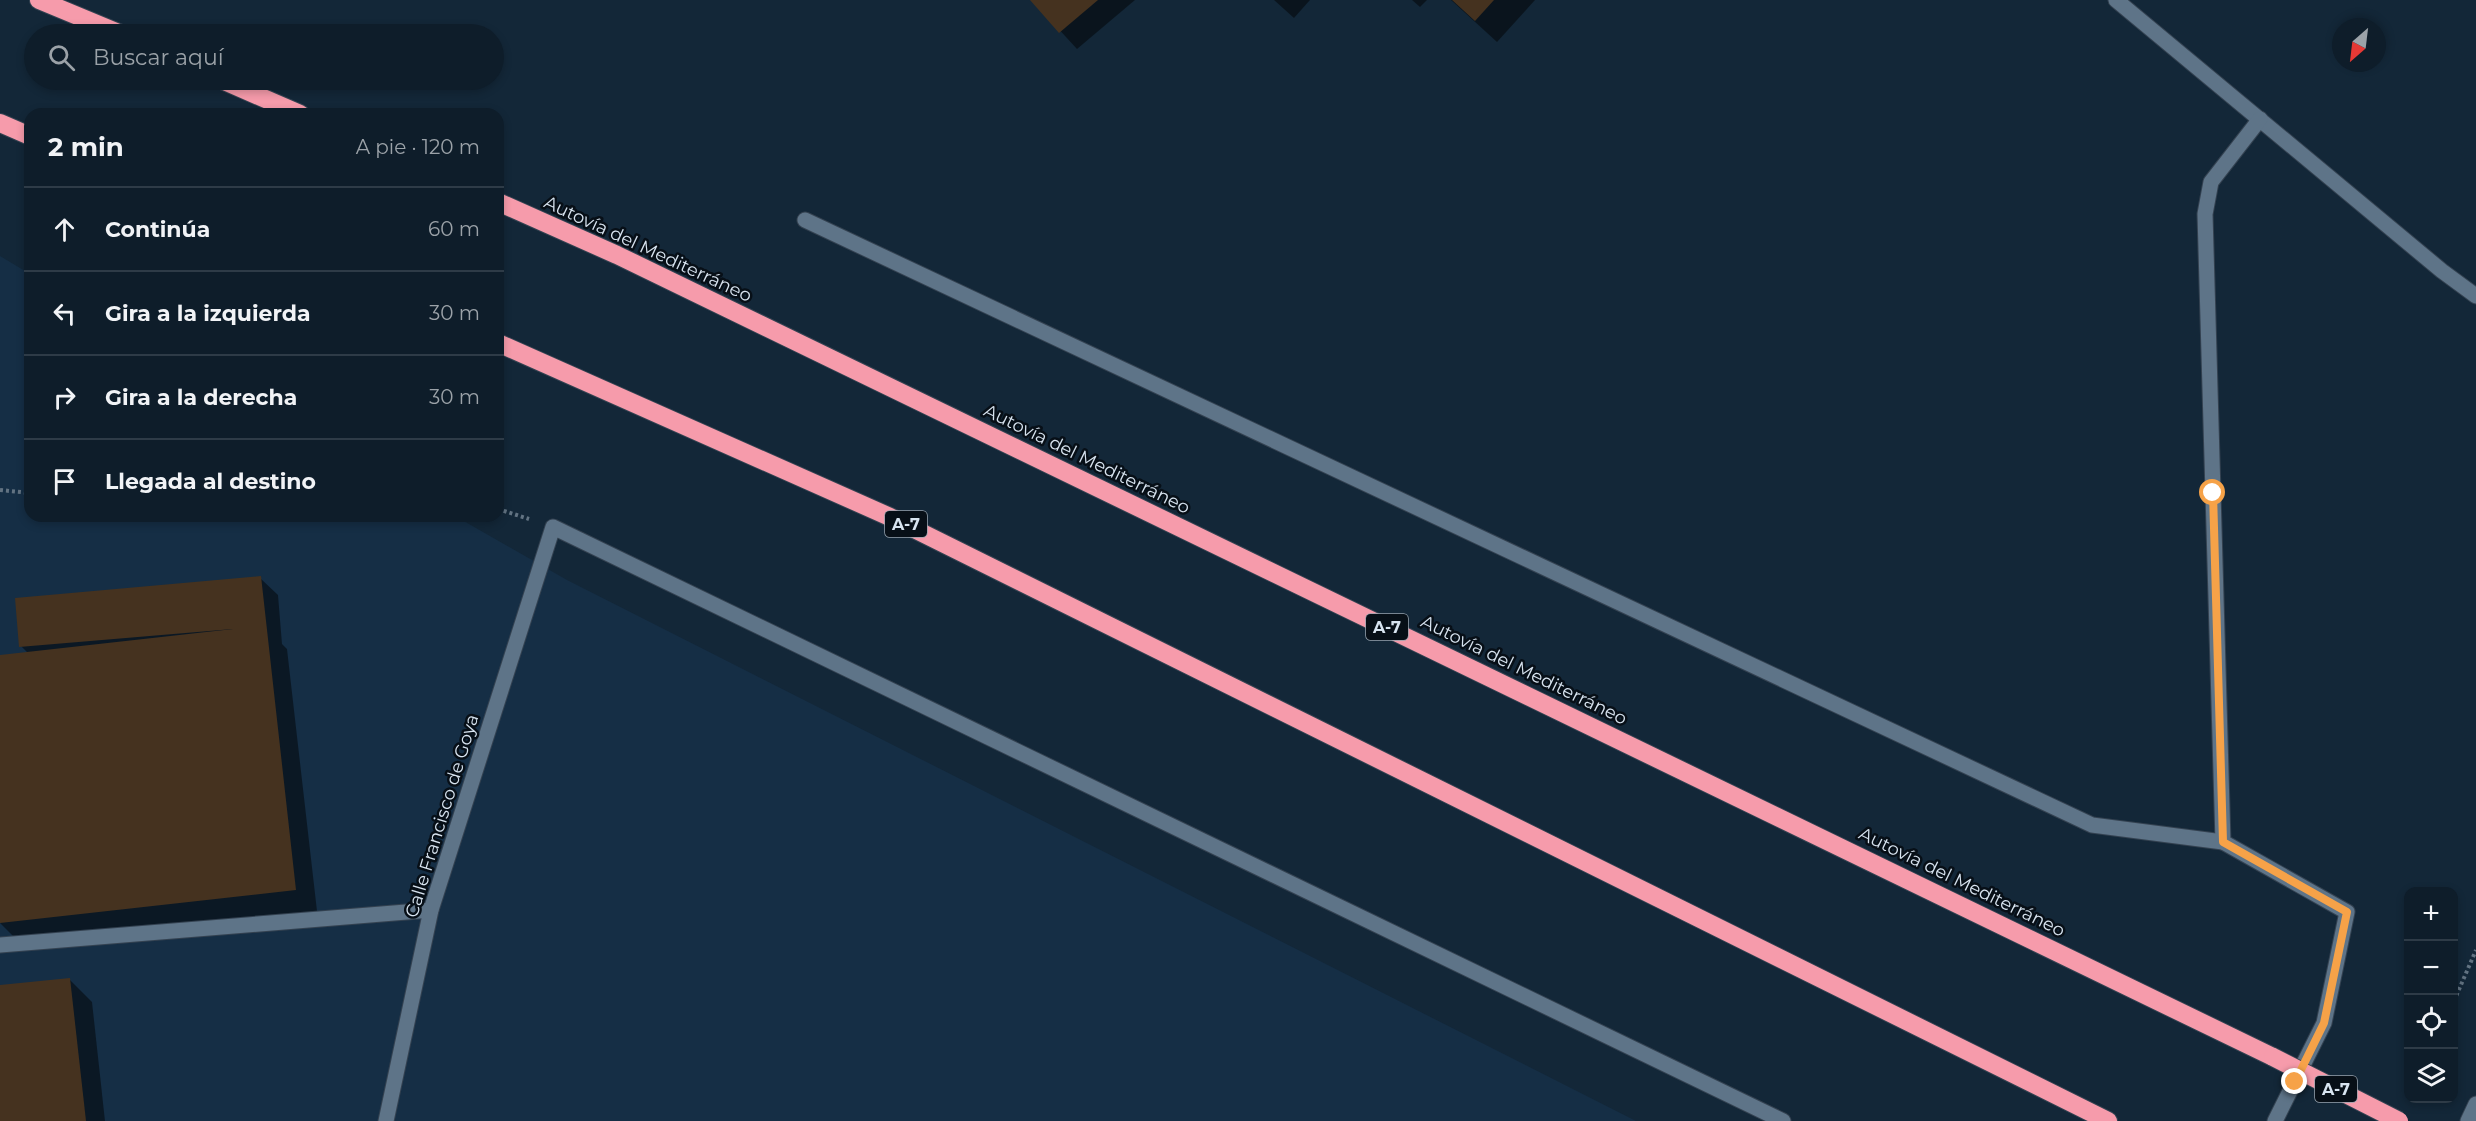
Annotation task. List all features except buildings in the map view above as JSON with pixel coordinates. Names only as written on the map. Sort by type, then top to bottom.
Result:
[{"type":"highway","points":[[39,0],[97,24]]},
{"type":"highway","points":[[245,90],[286,108]]},
{"type":"highway","points":[[0,123],[24,133]]},
{"type":"highway","name":"Autovía del Mediterráneo","points":[[504,205],[628,260],[2273,1057],[2399,1121]]},
{"type":"highway","name":"A-7","points":[[504,346],[891,517],[2108,1121]]},
{"type":"street","points":[[2116,0],[2442,271],[2476,296]]},
{"type":"street","points":[[2223,842],[2205,214],[2211,182],[2260,118]]},
{"type":"street","points":[[805,220],[2092,825],[2223,842],[2347,912],[2324,1023],[2275,1121]]},
{"type":"street","name":"Calle Francisco de Goya","points":[[386,1121],[431,910],[553,527],[1783,1121]]},
{"type":"street","points":[[0,945],[431,910]]},
{"type":"street","points":[[2468,1121],[2476,1104]]},
{"type":"path","points":[[0,490],[24,492]]},
{"type":"path","points":[[2457,995],[2476,950]]},
{"type":"shaded area","points":[[0,256],[24,270],[24,522],[466,522],[567,580],[1636,1121],[0,1121]]},
{"type":"route","points":[[2213,493],[2223,842],[2347,912],[2324,1023],[2295,1082]]}]
